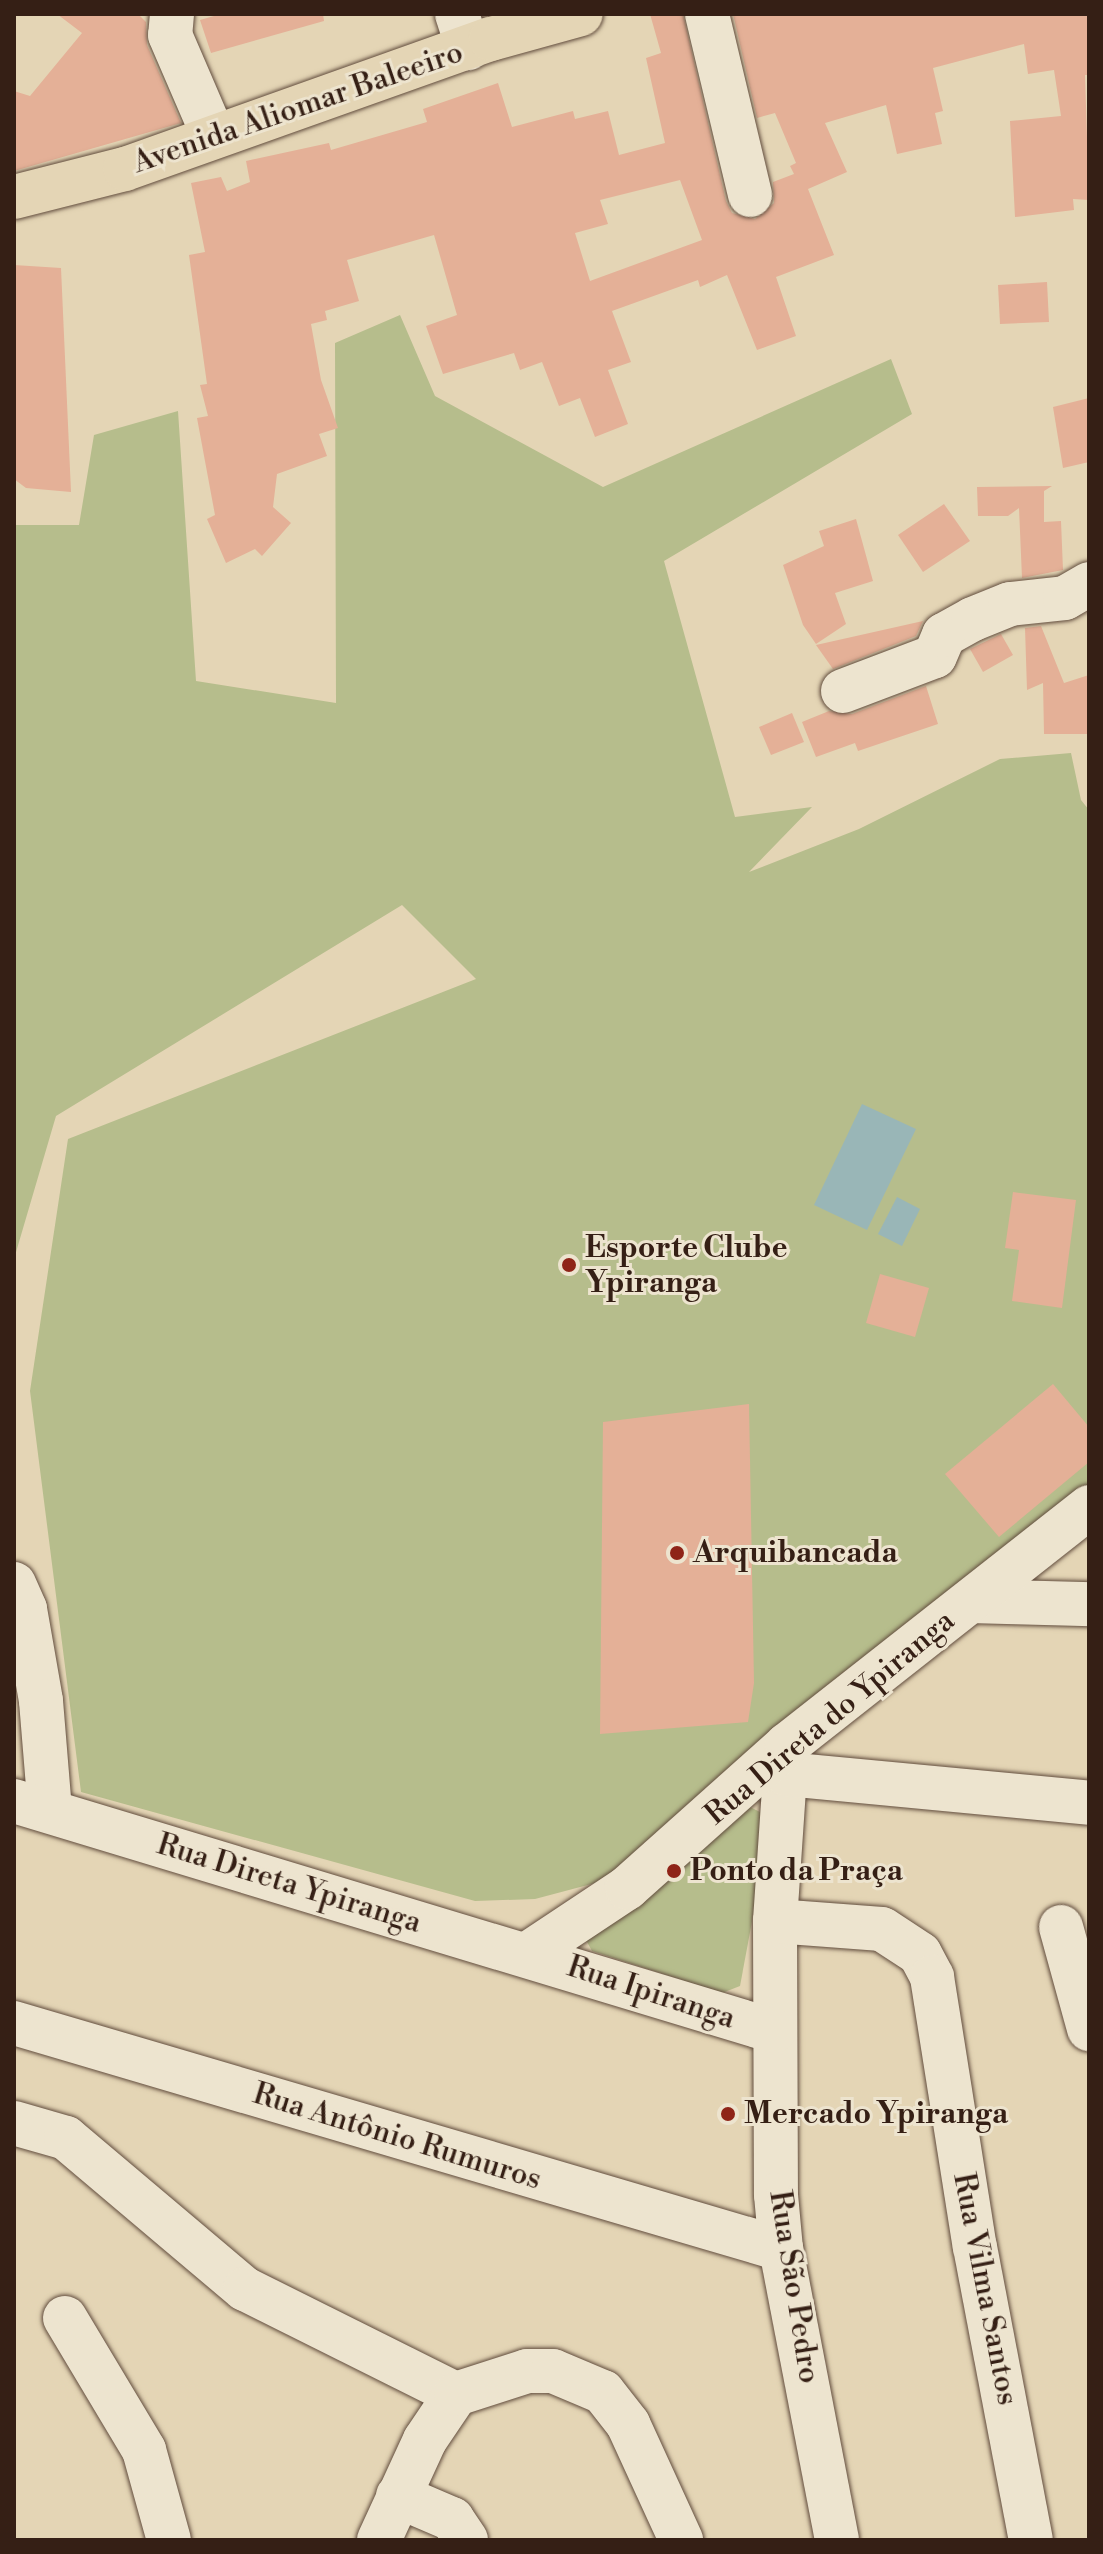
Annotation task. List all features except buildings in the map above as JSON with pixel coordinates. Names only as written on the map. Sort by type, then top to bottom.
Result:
[{"type":"main road","name":"Avenida Aliomar Baleeiro","points":[[23,193],[125,169],[462,31],[581,14]]},
{"type":"street","points":[[172,14],[170,35],[213,135]]},
{"type":"street","points":[[707,14],[750,195]]},
{"type":"street","points":[[843,691],[935,656],[944,635],[973,619],[1010,604],[1065,598],[1089,584]]},
{"type":"street","name":"Rua Direta do Ypiranga","points":[[529,1953],[627,1888],[786,1760],[972,1601],[1089,1507]]},
{"type":"street","points":[[14,1584],[25,1609],[41,1701],[32,1806]]},
{"type":"street","points":[[972,1601],[1089,1604]]},
{"type":"street","points":[[786,1760],[1089,1803]]},
{"type":"street","name":"Rua São Pedro","points":[[786,1760],[775,1921],[774,2031],[781,2249],[837,2540]]},
{"type":"street","name":"Rua Direta Ypiranga","points":[[32,1806],[529,1953]]},
{"type":"street","name":"Rua Vilma Santos","points":[[775,1921],[882,1929],[920,1954],[932,1977],[975,2247],[1031,2540]]},
{"type":"street","points":[[1061,1927],[1089,2029]]},
{"type":"street","name":"Rua Ipiranga","points":[[529,1953],[774,2031]]},
{"type":"street","name":"Rua Antônio Rumuros","points":[[14,2023],[781,2249]]},
{"type":"street","points":[[14,2123],[66,2138],[245,2289],[456,2394]]},
{"type":"street","points":[[65,2318],[144,2450],[169,2540]]},
{"type":"street","points":[[379,2540],[425,2440],[456,2394],[527,2371],[553,2371],[603,2392],[628,2424],[681,2540]]},
{"type":"street","points":[[398,2496],[452,2519],[466,2540]]},
{"type":"green space","name":"Esporte Clube Ypiranga","points":[[400,315],[435,396],[603,487],[891,359],[912,414],[664,561],[735,817],[812,807],[749,872],[859,829],[1000,759],[1071,753],[1081,800],[1089,810],[1089,1498],[599,1882],[535,1899],[475,1901],[81,1792],[30,1391],[68,1139],[476,979],[402,905],[56,1116],[14,1259],[14,525],[79,525],[94,435],[178,411],[196,681],[336,703],[335,343]]},
{"type":"green space","points":[[748,1806],[762,1813],[768,1835],[740,1986],[722,1993],[592,1951],[586,1940]]},
{"type":"water","points":[[862,1104],[916,1129],[867,1230],[814,1205]]},
{"type":"water","points":[[897,1197],[920,1209],[902,1246],[878,1234]]},
{"type":"place","name":"Esporte Clube Ypiranga","points":[[569,1265]]},
{"type":"place","name":"Arquibancada","points":[[677,1553]]},
{"type":"place","name":"Ponto da Praça","points":[[674,1871]]},
{"type":"place","name":"Mercado Ypiranga","points":[[728,2114]]}]
